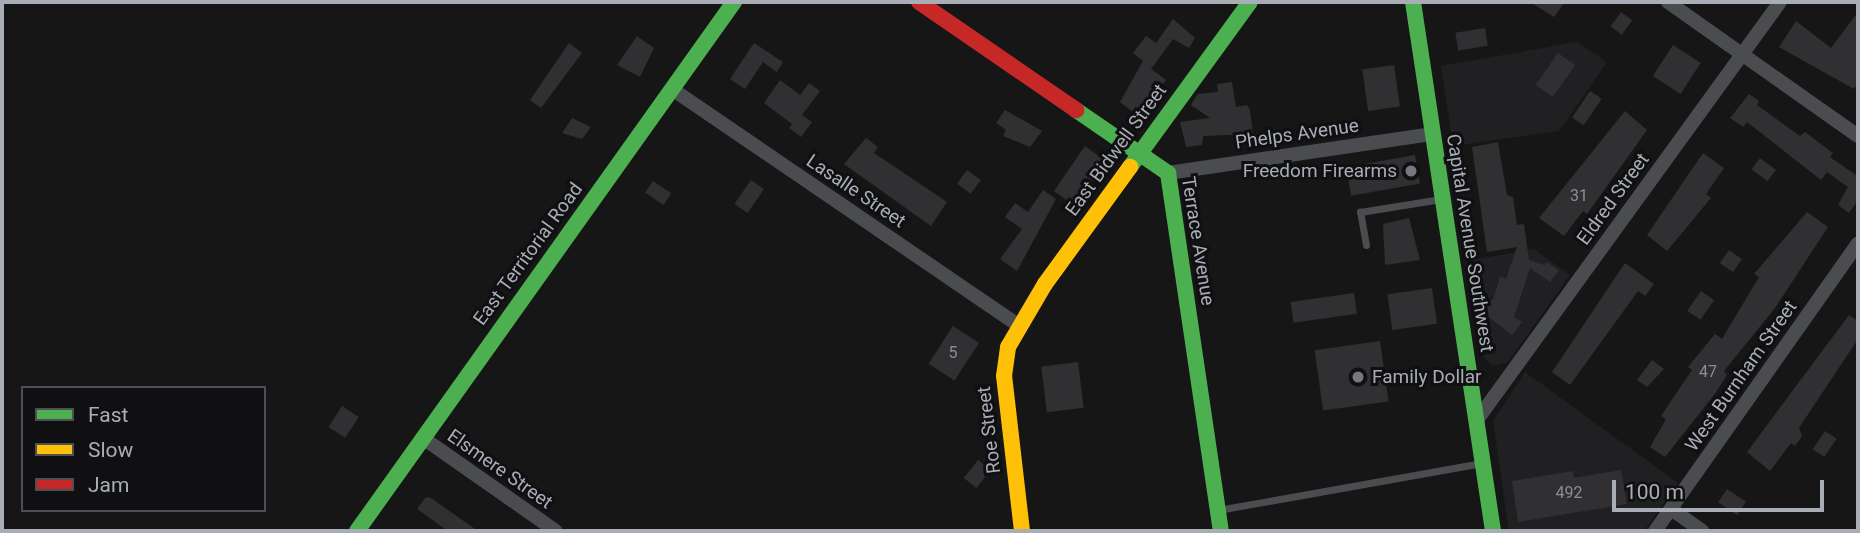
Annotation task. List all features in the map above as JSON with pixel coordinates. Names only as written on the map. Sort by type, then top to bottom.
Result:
[{"type":"street","name":"East Territorial Road","points":[[357,531],[734,2]]},
{"type":"street","name":"Terrace Avenue","points":[[919,2],[1168,173],[1221,531]]},
{"type":"street","name":"East Bidwell Street","points":[[1018,326],[1250,2]]},
{"type":"street","name":"Capital Avenue Southwest","points":[[1413,2],[1493,531]]},
{"type":"street","points":[[1668,2],[1858,136]]},
{"type":"street","name":"Eldred Street","points":[[1477,420],[1780,2]]},
{"type":"street","name":"Lasalle Street","points":[[672,89],[1018,326]]},
{"type":"street","name":"Phelps Avenue","points":[[1168,173],[1431,134]]},
{"type":"street","name":"West Burnham Street","points":[[1655,531],[1858,243]]},
{"type":"street","name":"Roe Street","points":[[1018,326],[1004,366],[1022,531]]},
{"type":"street","name":"Elsmere Street","points":[[423,438],[556,531]]},
{"type":"street","points":[[1671,509],[1702,531]]},
{"type":"lane","points":[[1366,245],[1360,212],[1442,198]]},
{"type":"lane","points":[[1218,510],[1483,463]]},
{"type":"shaded area","points":[[1577,42],[1607,62],[1559,131],[1453,146],[1441,66]]},
{"type":"shaded area","points":[[1534,249],[1570,275],[1507,363],[1493,366],[1484,358],[1471,260]]},
{"type":"shaded area","points":[[1525,372],[1678,483],[1644,531],[1509,531],[1493,421]]},
{"type":"building","points":[[1530,2],[1565,2],[1554,17]]},
{"type":"building","points":[[1621,12],[1632,20],[1622,35],[1610,27]]},
{"type":"building","points":[[1858,12],[1858,83],[1854,89],[1779,47],[1796,21],[1831,48]]},
{"type":"building","points":[[1173,19],[1195,38],[1189,48],[1173,39],[1151,69],[1166,80],[1141,115],[1136,114],[1120,102],[1143,61],[1133,53],[1146,36],[1156,43]]},
{"type":"building","points":[[1485,28],[1488,46],[1458,50],[1455,33]]},
{"type":"building","points":[[637,36],[654,48],[640,77],[617,65]]},
{"type":"building","points":[[569,43],[582,53],[541,108],[530,100]]},
{"type":"building","points":[[754,43],[783,62],[777,72],[763,62],[745,89],[730,79]]},
{"type":"building","points":[[1673,45],[1701,63],[1681,94],[1653,76]]},
{"type":"building","points":[[1558,53],[1575,65],[1553,97],[1536,85]]},
{"type":"building","points":[[1394,65],[1400,107],[1368,111],[1362,69]]},
{"type":"building","points":[[780,80],[800,95],[809,83],[820,91],[802,115],[812,122],[801,137],[789,128],[792,124],[764,103]]},
{"type":"building","points":[[1232,82],[1236,107],[1247,105],[1250,110],[1253,134],[1203,136],[1202,145],[1186,147],[1180,122],[1210,118],[1191,105],[1193,101],[1198,94],[1218,92],[1217,84]]},
{"type":"building","points":[[1590,91],[1602,99],[1584,125],[1572,118]]},
{"type":"building","points":[[1749,94],[1759,101],[1757,105],[1800,136],[1805,132],[1833,153],[1830,157],[1856,175],[1858,172],[1858,200],[1849,213],[1838,205],[1848,187],[1827,172],[1821,180],[1747,122],[1743,127],[1730,118]]},
{"type":"building","points":[[1005,110],[1042,131],[1030,147],[1003,136],[1006,130],[996,123]]},
{"type":"building","points":[[1625,111],[1647,130],[1587,214],[1583,211],[1564,236],[1539,218]]},
{"type":"building","points":[[572,118],[591,127],[582,139],[562,133]]},
{"type":"building","points":[[866,138],[878,147],[874,153],[947,202],[931,226],[844,164]]},
{"type":"building","points":[[1498,142],[1507,195],[1513,197],[1517,225],[1524,224],[1529,260],[1544,265],[1547,262],[1559,271],[1550,282],[1530,268],[1514,317],[1522,322],[1512,335],[1486,315],[1484,301],[1493,300],[1500,277],[1506,279],[1517,247],[1487,252],[1472,147]]},
{"type":"building","points":[[1085,146],[1108,163],[1072,204],[1054,191]]},
{"type":"building","points":[[1703,153],[1724,168],[1706,194],[1711,198],[1667,251],[1647,235]]},
{"type":"building","points":[[1415,155],[1420,184],[1351,196],[1346,167]]},
{"type":"building","points":[[1760,158],[1776,170],[1768,181],[1752,169]]},
{"type":"building","points":[[967,170],[981,180],[971,194],[957,184]]},
{"type":"building","points":[[751,180],[764,189],[747,213],[734,204]]},
{"type":"building","points":[[653,181],[671,193],[663,205],[645,193]]},
{"type":"building","points":[[1043,190],[1056,199],[1017,271],[1000,259],[1022,229],[1005,217],[1015,203],[1028,212]]},
{"type":"building","points":[[1807,212],[1828,227],[1775,308],[1724,371],[1727,375],[1714,395],[1665,457],[1650,447],[1666,419],[1661,416],[1692,370],[1688,367],[1715,334],[1722,339],[1759,277],[1754,274]]},
{"type":"building","points":[[1409,218],[1420,260],[1385,265],[1383,224]]},
{"type":"building","points":[[1729,250],[1742,259],[1733,272],[1720,263]]},
{"type":"building","points":[[1625,263],[1654,284],[1645,296],[1638,291],[1570,385],[1552,372]]},
{"type":"building","points":[[1432,288],[1437,324],[1392,330],[1387,294]]},
{"type":"building","points":[[1701,291],[1714,300],[1700,320],[1687,311]]},
{"type":"building","points":[[1354,293],[1357,314],[1294,323],[1291,302]]},
{"type":"building","points":[[1849,315],[1858,321],[1858,339],[1799,428],[1802,436],[1795,446],[1791,443],[1770,471],[1747,452]]},
{"type":"building","points":[[953,326],[979,343],[954,381],[928,364]]},
{"type":"building","points":[[1380,341],[1388,401],[1323,411],[1315,350]]},
{"type":"building","points":[[1652,360],[1664,369],[1647,387],[1637,380]]},
{"type":"building","points":[[1078,362],[1084,408],[1047,412],[1041,367]]},
{"type":"building","points":[[342,406],[359,417],[345,438],[328,427]]},
{"type":"building","points":[[1825,431],[1837,439],[1824,457],[1813,449]]},
{"type":"building","points":[[978,460],[991,470],[976,488],[964,478]]},
{"type":"building","points":[[1621,470],[1627,504],[1518,522],[1512,481],[1573,471],[1574,478]]},
{"type":"building","points":[[1727,489],[1746,502],[1737,515],[1718,502]]},
{"type":"building","points":[[426,497],[478,531],[448,531],[417,509]]},
{"type":"traffic: fast","points":[[357,531],[734,2]]},
{"type":"traffic: fast","points":[[1130,167],[1250,2]]},
{"type":"traffic: fast","points":[[1413,2],[1493,531]]},
{"type":"traffic: fast","points":[[1076,110],[1168,173],[1221,531]]},
{"type":"traffic: slow","points":[[1022,531],[1004,376],[1008,347],[1045,284],[1130,167]]},
{"type":"traffic: jam","points":[[919,2],[1076,110]]},
{"type":"place","name":"Freedom Firearms","points":[[1411,171]]},
{"type":"place","name":"Family Dollar","points":[[1358,377]]}]
